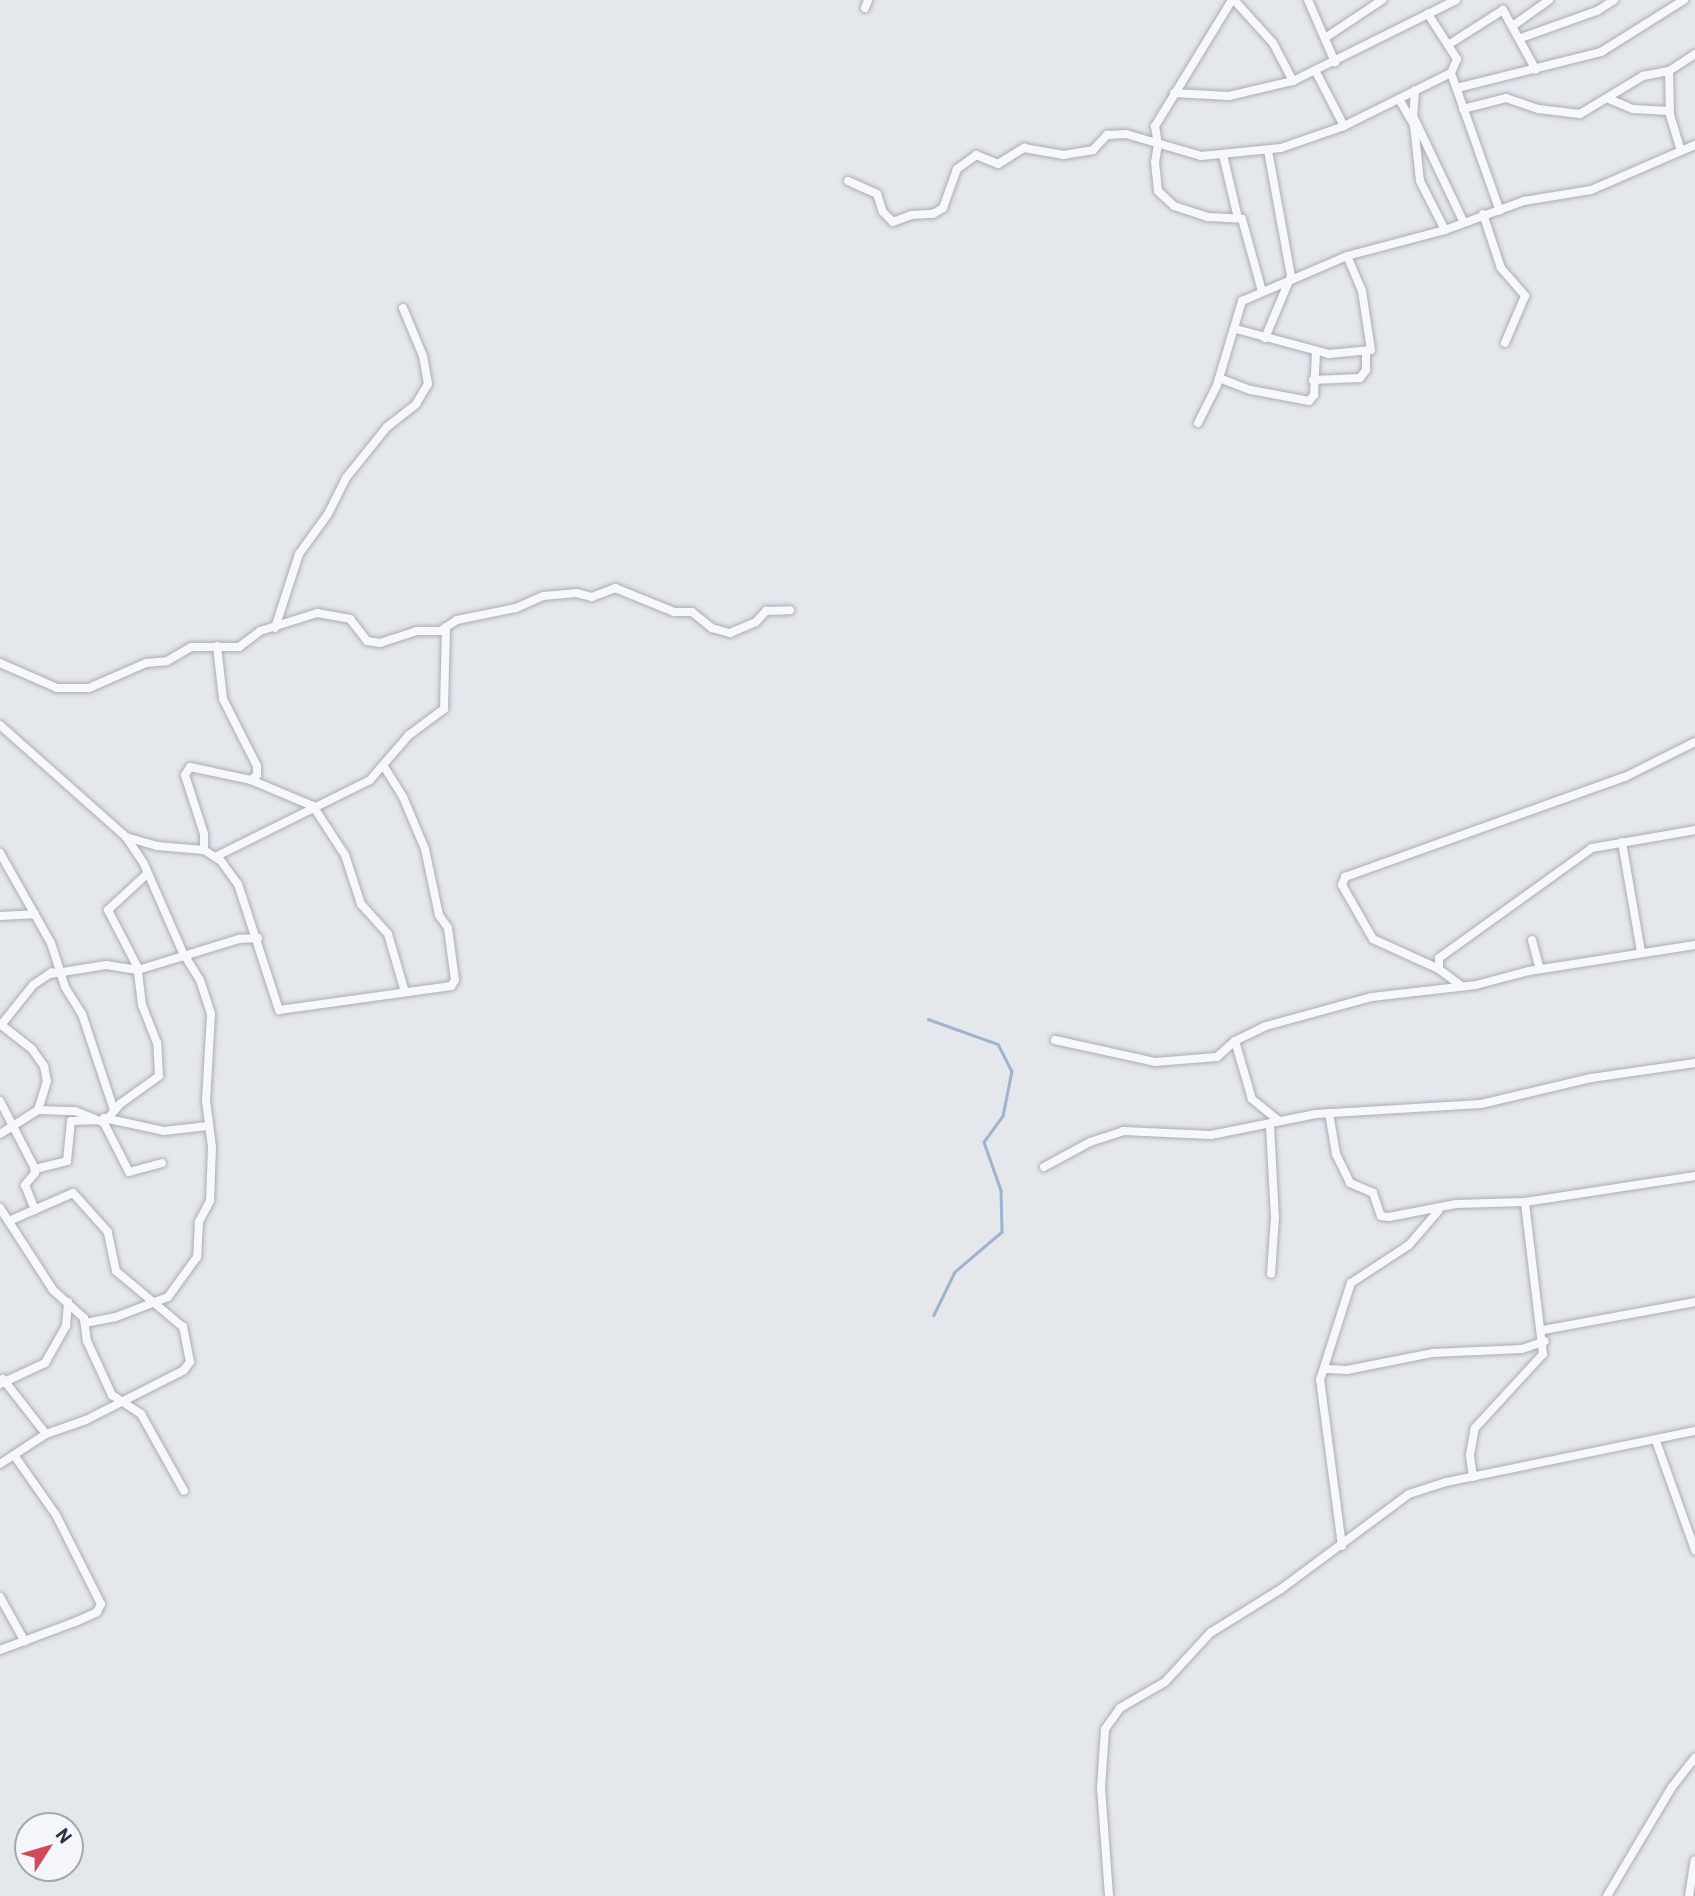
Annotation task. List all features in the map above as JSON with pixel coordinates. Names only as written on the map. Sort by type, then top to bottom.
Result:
[{"type":"street","points":[[1238,218],[1208,217],[1174,206],[1158,191],[1155,162],[1158,144],[1155,126],[1233,0],[1273,43],[1293,81]]},
{"type":"street","points":[[1307,0],[1335,62]]},
{"type":"street","points":[[1325,38],[1382,0]]},
{"type":"street","points":[[1174,93],[1228,96],[1293,81],[1316,72],[1455,0]]},
{"type":"street","points":[[1514,25],[1549,0]]},
{"type":"street","points":[[1521,38],[1597,11],[1614,0]]},
{"type":"street","points":[[1457,88],[1536,70],[1614,46],[1683,0]]},
{"type":"street","points":[[1448,45],[1501,10],[1514,25],[1536,70]]},
{"type":"street","points":[[848,181],[877,194],[883,212],[893,222],[911,215],[933,214],[943,208],[957,169],[972,156],[998,164],[1024,148],[1063,155],[1079,149],[1093,150],[1110,134],[1133,135],[1181,153],[1223,155],[1268,151],[1344,126],[1451,74],[1457,59],[1428,14]]},
{"type":"street","points":[[1464,109],[1506,98],[1572,115],[1608,99],[1643,76],[1669,71],[1695,54]]},
{"type":"street","points":[[1669,71],[1669,111],[1681,150]]},
{"type":"street","points":[[1316,72],[1344,126]]},
{"type":"street","points":[[1451,74],[1500,211]]},
{"type":"street","points":[[1415,90],[1413,116],[1462,222]]},
{"type":"street","points":[[1399,99],[1414,125],[1420,181],[1445,230]]},
{"type":"street","points":[[1608,99],[1618,99],[1633,109],[1669,111]]},
{"type":"street","points":[[1198,423],[1219,378],[1236,329],[1241,302],[1291,276],[1347,256],[1445,230],[1524,201],[1591,190],[1695,145]]},
{"type":"street","points":[[1265,338],[1291,276],[1268,151]]},
{"type":"street","points":[[1223,155],[1238,218],[1248,236],[1262,291]]},
{"type":"street","points":[[1483,214],[1501,268],[1525,296],[1505,343]]},
{"type":"street","points":[[1265,338],[1342,355],[1366,351],[1372,347],[1364,299],[1347,256]]},
{"type":"street","points":[[275,628],[299,554],[328,514],[346,478],[387,426],[416,404],[428,384],[423,356],[403,308]]},
{"type":"street","points":[[1236,329],[1269,340],[1265,338]]},
{"type":"street","points":[[1219,378],[1303,402],[1314,394],[1316,351]]},
{"type":"street","points":[[1313,380],[1360,378],[1366,370],[1366,351]]},
{"type":"street","points":[[0,663],[70,689],[107,683],[191,647],[239,647],[260,631],[317,613],[342,616],[374,643],[446,627],[543,596],[576,593],[592,597],[615,588],[674,612],[692,612],[712,628],[730,633],[756,622],[766,611],[790,610]]},
{"type":"street","points":[[217,856],[370,780],[409,734],[447,706],[442,673],[446,627]]},
{"type":"street","points":[[218,646],[216,661],[223,699],[257,766],[257,775],[251,780]]},
{"type":"street","points":[[0,725],[126,837],[148,874],[185,957],[200,980],[211,1014],[208,1126],[210,1201],[199,1222],[199,1254],[171,1294],[116,1317],[85,1323]]},
{"type":"street","points":[[1461,985],[1438,969],[1373,939],[1342,885],[1345,877],[1625,777],[1695,742]]},
{"type":"street","points":[[204,850],[205,840],[185,772],[197,765],[251,780],[313,806],[345,855],[361,904],[388,934],[405,992]]},
{"type":"street","points":[[126,837],[157,846],[204,850],[217,856],[238,884],[258,938],[279,1010],[452,986],[455,980],[448,928],[439,915],[425,849],[409,808],[384,766]]},
{"type":"street","points":[[1438,969],[1439,958],[1584,853],[1622,842],[1695,831]]},
{"type":"street","points":[[1622,842],[1641,952]]},
{"type":"street","points":[[2,857],[35,914],[61,975],[82,1014],[114,1110]]},
{"type":"street","points":[[106,1121],[114,1110],[159,1076],[156,1043],[142,1005],[138,970],[108,910],[148,874]]},
{"type":"street","points":[[0,916],[35,914]]},
{"type":"street","points":[[50,974],[61,975],[106,965],[138,970],[239,939],[258,938]]},
{"type":"street","points":[[1532,940],[1540,969]]},
{"type":"street","points":[[1055,1040],[1155,1062],[1217,1057],[1235,1041],[1322,1008],[1380,995],[1461,985],[1540,969],[1695,945]]},
{"type":"street","points":[[38,1110],[44,1098],[46,1073],[39,1058],[1,1024],[33,985],[50,974],[58,963]]},
{"type":"street","points":[[1235,1041],[1252,1099],[1279,1121]]},
{"type":"street","points":[[1044,1167],[1090,1142],[1123,1131],[1211,1135],[1329,1113],[1500,1102],[1591,1078],[1695,1063]]},
{"type":"street","points":[[44,1098],[49,1107]]},
{"type":"street","points":[[0,1101],[35,1169]]},
{"type":"street","points":[[0,1134],[38,1110],[49,1107],[88,1114],[106,1121],[129,1172],[162,1163]]},
{"type":"street","points":[[1329,1113],[1336,1154],[1350,1183],[1373,1194],[1381,1216],[1525,1202],[1695,1176]]},
{"type":"street","points":[[35,1210],[25,1182],[35,1169],[67,1161],[71,1121],[106,1121],[164,1131],[208,1126]]},
{"type":"street","points":[[1270,1126],[1275,1217],[1271,1274]]},
{"type":"street","points":[[0,1464],[46,1434],[81,1422],[184,1370],[190,1362],[183,1327],[116,1271],[108,1233],[73,1192],[9,1221]]},
{"type":"street","points":[[1473,1477],[1470,1455],[1475,1428],[1541,1360],[1545,1341],[1525,1202]]},
{"type":"street","points":[[1342,1546],[1318,1393],[1351,1283],[1409,1245],[1440,1209]]},
{"type":"street","points":[[1,1212],[53,1290],[68,1302],[85,1323],[87,1341],[117,1402],[142,1415],[184,1491]]},
{"type":"street","points":[[46,1434],[2,1381],[45,1363],[66,1326],[68,1302]]},
{"type":"street","points":[[1543,1330],[1695,1302]]},
{"type":"street","points":[[1327,1369],[1347,1370],[1433,1353],[1522,1349],[1545,1341]]},
{"type":"street","points":[[1109,1896],[1101,1788],[1105,1729],[1112,1715],[1165,1682],[1210,1633],[1342,1546],[1396,1500],[1473,1477],[1695,1432]]},
{"type":"street","points":[[1656,1441],[1695,1550]]},
{"type":"street","points":[[0,1650],[97,1612],[102,1604],[56,1515],[14,1455]]},
{"type":"street","points":[[0,1597],[25,1642]]},
{"type":"street","points":[[1608,1896],[1672,1787],[1695,1758]]},
{"type":"street","points":[[1689,1896],[1695,1860]]},
{"type":"waterway","points":[[928,1019],[998,1044],[1012,1071],[1003,1116],[984,1142],[1001,1190],[1002,1232],[955,1272],[934,1315]]}]
